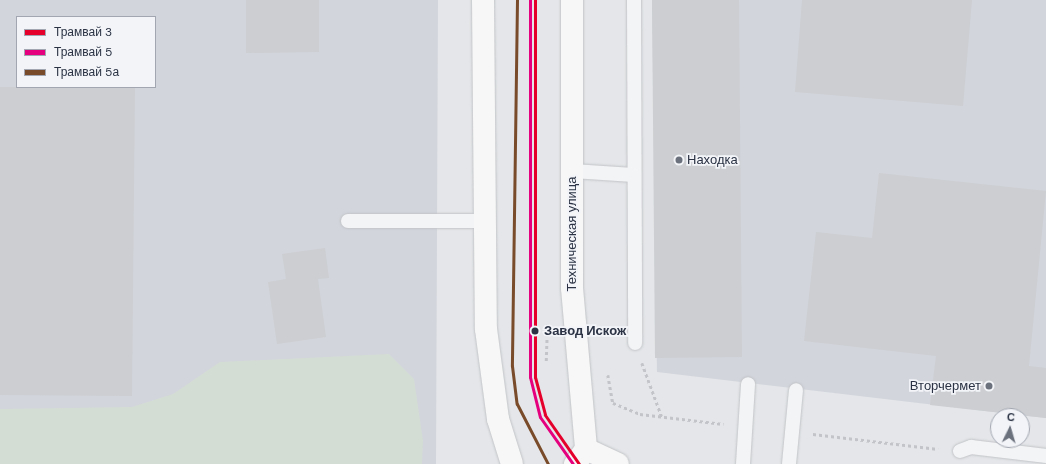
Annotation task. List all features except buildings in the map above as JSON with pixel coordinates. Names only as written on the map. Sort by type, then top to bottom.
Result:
[{"type":"main road","points":[[483,0],[486,329],[498,419],[512,464]]},
{"type":"main road","name":"Техническая улица","points":[[572,0],[572,288],[581,456]]},
{"type":"main road","points":[[581,456],[618,464]]},
{"type":"lane","points":[[634,0],[635,343]]},
{"type":"lane","points":[[572,171],[634,175]]},
{"type":"lane","points":[[348,221],[486,221]]},
{"type":"lane","points":[[743,464],[748,384]]},
{"type":"lane","points":[[789,464],[796,390]]},
{"type":"lane","points":[[960,451],[971,447],[1046,456]]},
{"type":"path","points":[[635,343],[662,417]]},
{"type":"shaded area","points":[[0,0],[438,0],[436,464],[0,464]]},
{"type":"shaded area","points":[[652,0],[1046,0],[1046,418],[1030,416],[1030,408],[990,408],[990,411],[657,372]]},
{"type":"shaded area","points":[[389,354],[414,379],[423,441],[422,464],[0,464],[0,409],[132,407],[173,394],[220,362]]},
{"type":"tram line","name":"5а","points":[[517,0],[512,366],[517,404],[548,464]]},
{"type":"tram line","name":"5","points":[[530,0],[530,377],[540,417],[573,464]]},
{"type":"tram line","name":"3","points":[[535,0],[535,377],[545,415],[579,464]]},
{"type":"place","name":"Находка","points":[[679,160]]},
{"type":"place","name":"Завод Искож","points":[[535,331]]},
{"type":"place","name":"Вторчермет","points":[[989,386]]}]
